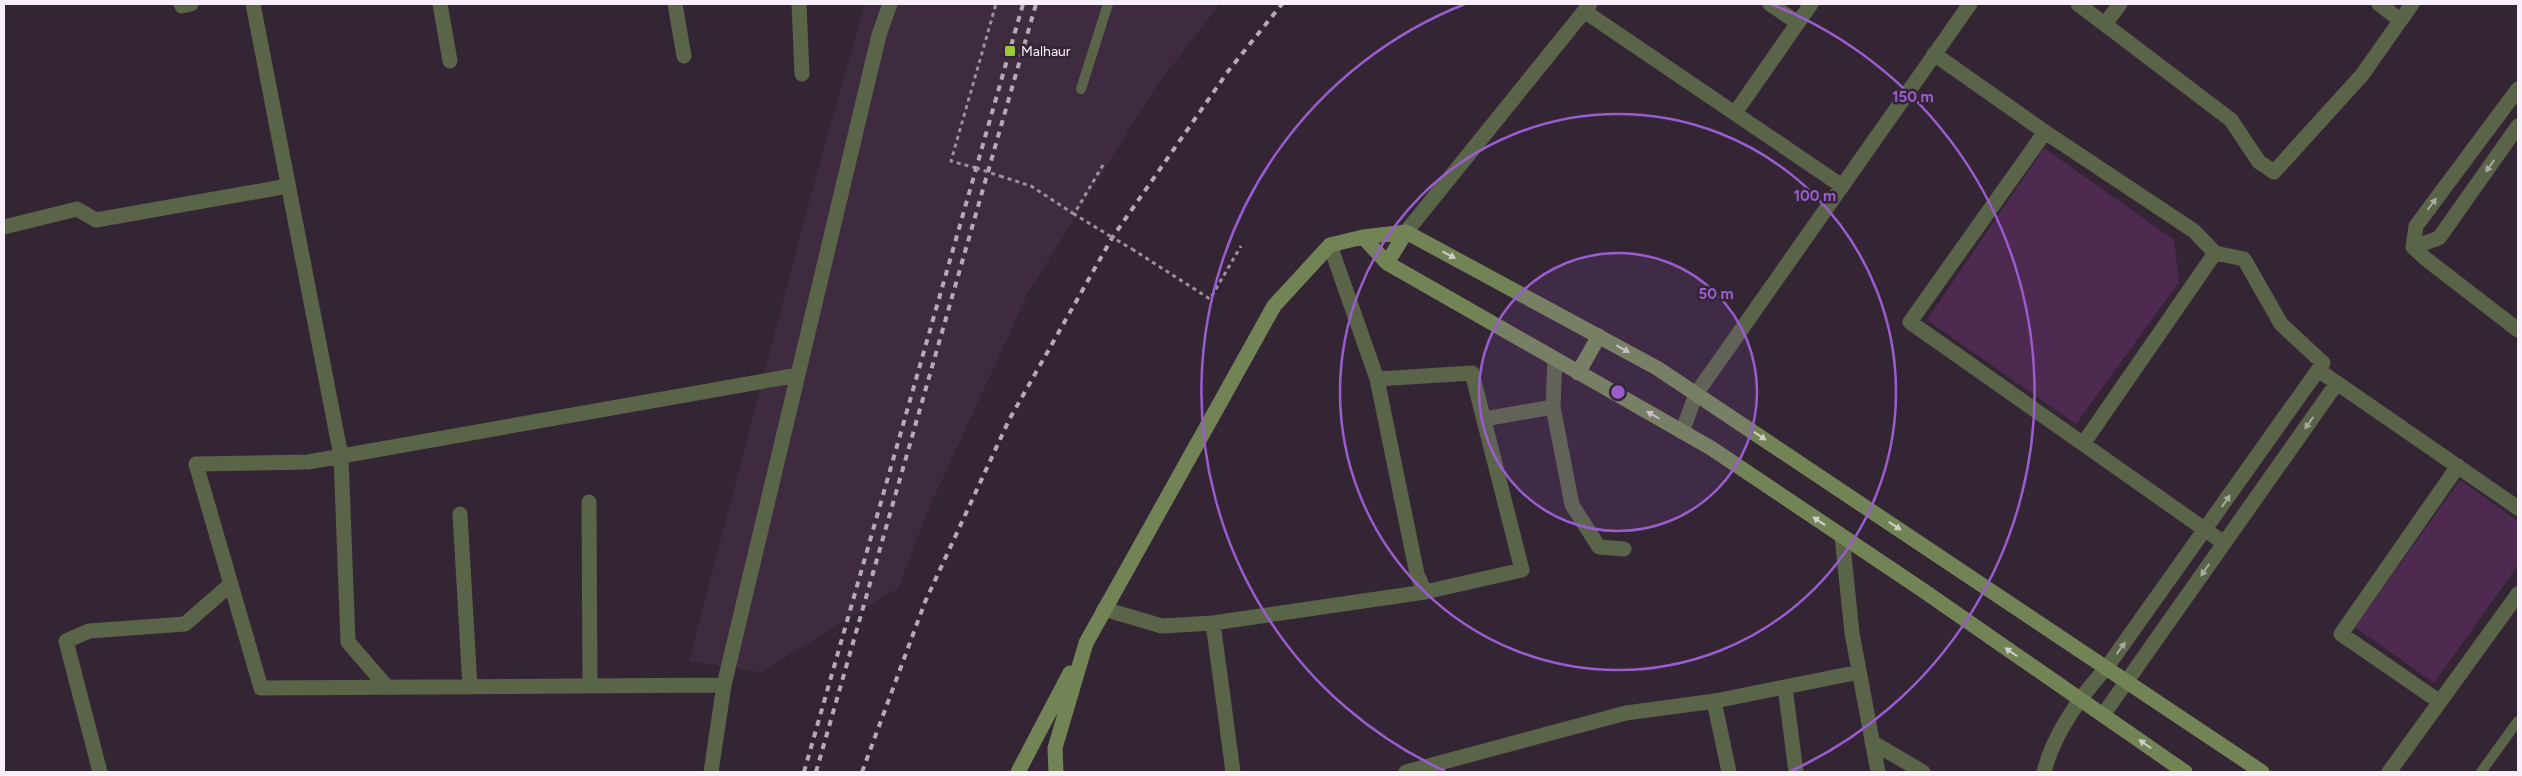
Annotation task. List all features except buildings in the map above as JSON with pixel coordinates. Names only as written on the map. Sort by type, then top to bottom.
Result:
[{"type":"street","points":[[181,4],[182,6],[191,4]]},
{"type":"street","points":[[252,4],[341,456],[348,642],[387,687]]},
{"type":"street","points":[[440,4],[450,61]]},
{"type":"street","points":[[675,4],[684,56]]},
{"type":"street","points":[[799,4],[802,74]]},
{"type":"street","points":[[711,772],[724,685],[879,35],[890,4]]},
{"type":"street","points":[[1770,4],[1798,23]]},
{"type":"street","points":[[1735,113],[1812,4]]},
{"type":"street","points":[[1682,432],[1696,394],[1970,4]]},
{"type":"street","points":[[2078,4],[2231,120],[2259,162],[2274,172],[2362,75],[2412,4]]},
{"type":"street","points":[[2105,24],[2120,4]]},
{"type":"street","points":[[2379,4],[2400,20]]},
{"type":"street","points":[[1387,263],[1406,232],[1587,7],[1735,113],[1842,186]]},
{"type":"street","points":[[1934,54],[2045,132],[2194,231],[2215,253],[2244,259],[2282,324],[2337,383],[2518,508]]},
{"type":"street","points":[[2413,247],[2416,226],[2518,89]]},
{"type":"street","points":[[2413,247],[2439,238],[2516,134],[2496,120]]},
{"type":"street","points":[[2045,132],[1910,322],[2224,543]]},
{"type":"street","points":[[4,227],[77,209],[96,220],[288,186]]},
{"type":"street","points":[[1018,772],[1104,609],[1274,306],[1330,245],[1364,237],[1406,232],[1657,368],[2108,667],[2262,772]]},
{"type":"street","points":[[1364,237],[1387,263],[1682,432],[1842,536],[2185,772]]},
{"type":"street","points":[[1330,245],[1377,378],[1418,574],[1425,592]]},
{"type":"street","points":[[2413,247],[2518,330]]},
{"type":"street","points":[[2082,444],[2215,253]]},
{"type":"street","points":[[1578,372],[1599,336]]},
{"type":"street","points":[[1555,359],[1553,407],[1572,505],[1599,547],[1624,549]]},
{"type":"street","points":[[2044,772],[2048,754],[2079,699],[2108,667],[2321,367]]},
{"type":"street","points":[[1104,609],[1162,626],[1213,623],[1425,592],[1522,570],[1472,373],[1377,378]]},
{"type":"street","points":[[724,685],[261,688],[196,464],[308,462],[798,375]]},
{"type":"street","points":[[2103,715],[2337,383]]},
{"type":"street","points":[[1484,419],[1553,407]]},
{"type":"street","points":[[2440,702],[2341,634],[2458,466]]},
{"type":"street","points":[[588,502],[590,686]]},
{"type":"street","points":[[460,514],[470,687]]},
{"type":"street","points":[[1842,536],[1852,633],[1878,772]]},
{"type":"street","points":[[100,772],[66,641],[89,631],[185,624],[230,584]]},
{"type":"street","points":[[2389,772],[2518,594]]},
{"type":"street","points":[[1213,623],[1233,772]]},
{"type":"street","points":[[1056,772],[1055,748],[1086,643]]},
{"type":"street","points":[[1406,772],[1626,713],[1714,701],[1859,672]]},
{"type":"street","points":[[1785,686],[1796,772]]},
{"type":"street","points":[[1714,701],[1729,772]]},
{"type":"street","points":[[1872,742],[1923,772]]},
{"type":"lane","points":[[1081,89],[1108,4]]},
{"type":"lane","points":[[2481,772],[2518,721]]},
{"type":"path","points":[[996,4],[951,161],[1031,186],[1210,299],[1240,246]]},
{"type":"path","points":[[1074,214],[1103,165]]},
{"type":"shaded area","points":[[865,4],[1220,4],[1157,85],[1029,291],[930,506],[898,588],[761,672],[689,661],[812,191]]},
{"type":"shaded area","points":[[2044,148],[2174,240],[2179,282],[2076,424],[1927,320]]},
{"type":"shaded area","points":[[2460,480],[2518,521],[2518,565],[2434,683],[2355,627]]},
{"type":"railway","points":[[804,772],[1023,4]]},
{"type":"railway","points":[[816,772],[1036,4]]},
{"type":"railway","points":[[862,772],[925,602],[1009,420],[1112,238],[1229,70],[1282,4]]},
{"type":"place","name":"Malhaur","points":[[1010,51]]}]
